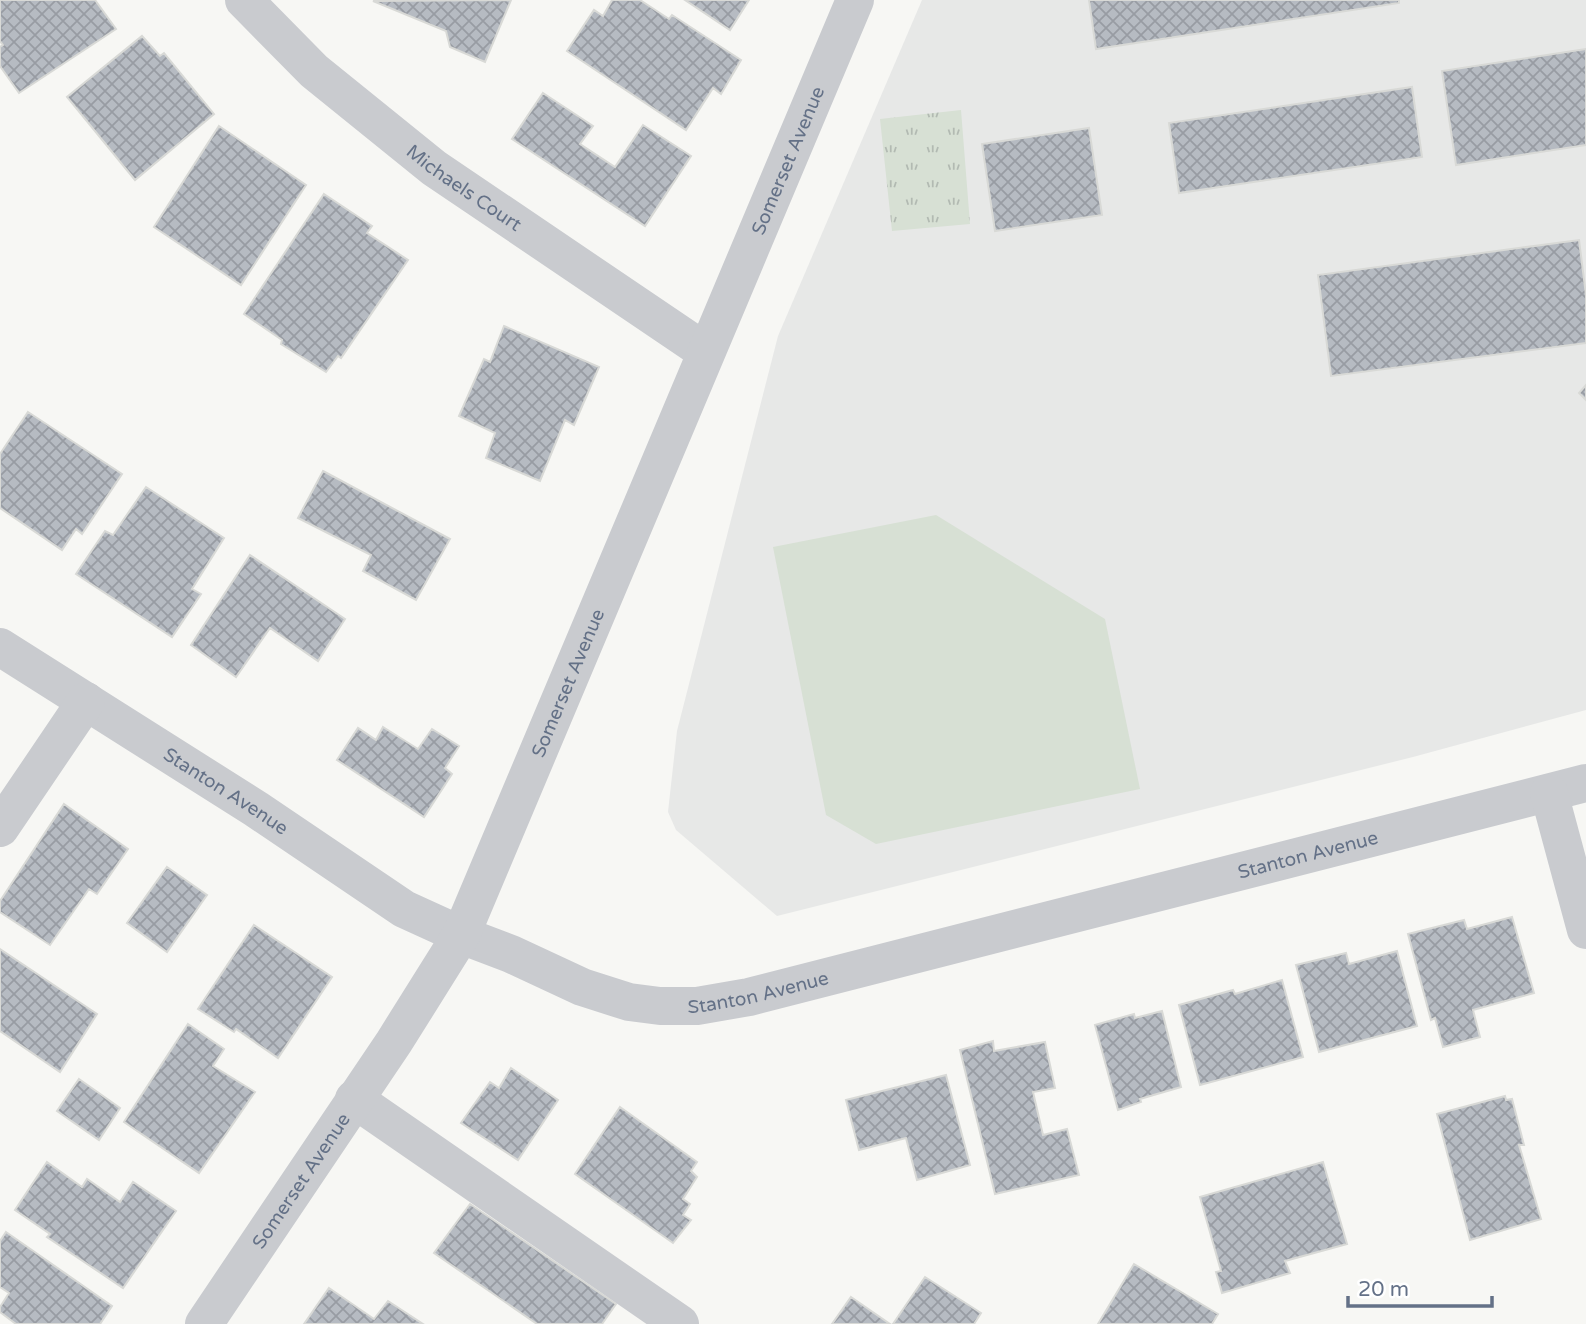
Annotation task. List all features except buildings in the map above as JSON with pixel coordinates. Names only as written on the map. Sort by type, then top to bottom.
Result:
[{"type":"street","name":"Michaels Court","points":[[244,0],[314,71],[434,168],[706,352]]},
{"type":"street","name":"Somerset Avenue","points":[[204,1324],[429,989],[461,935],[855,0]]},
{"type":"street","name":"Stanton Avenue","points":[[0,647],[256,809],[404,909],[582,987],[629,1002],[660,1006],[697,1006],[763,993],[1586,783]]},
{"type":"street","points":[[0,828],[86,701]]},
{"type":"street","points":[[1549,793],[1586,930]]},
{"type":"street","points":[[354,1099],[680,1324]]},
{"type":"shaded area","points":[[922,0],[1586,0],[1586,710],[1413,757],[777,916],[676,830],[668,812],[677,731],[778,336]]},
{"type":"green space","points":[[961,110],[970,224],[892,231],[880,119]]},
{"type":"green space","points":[[936,515],[1105,619],[1140,789],[876,844],[826,815],[773,547]]}]
